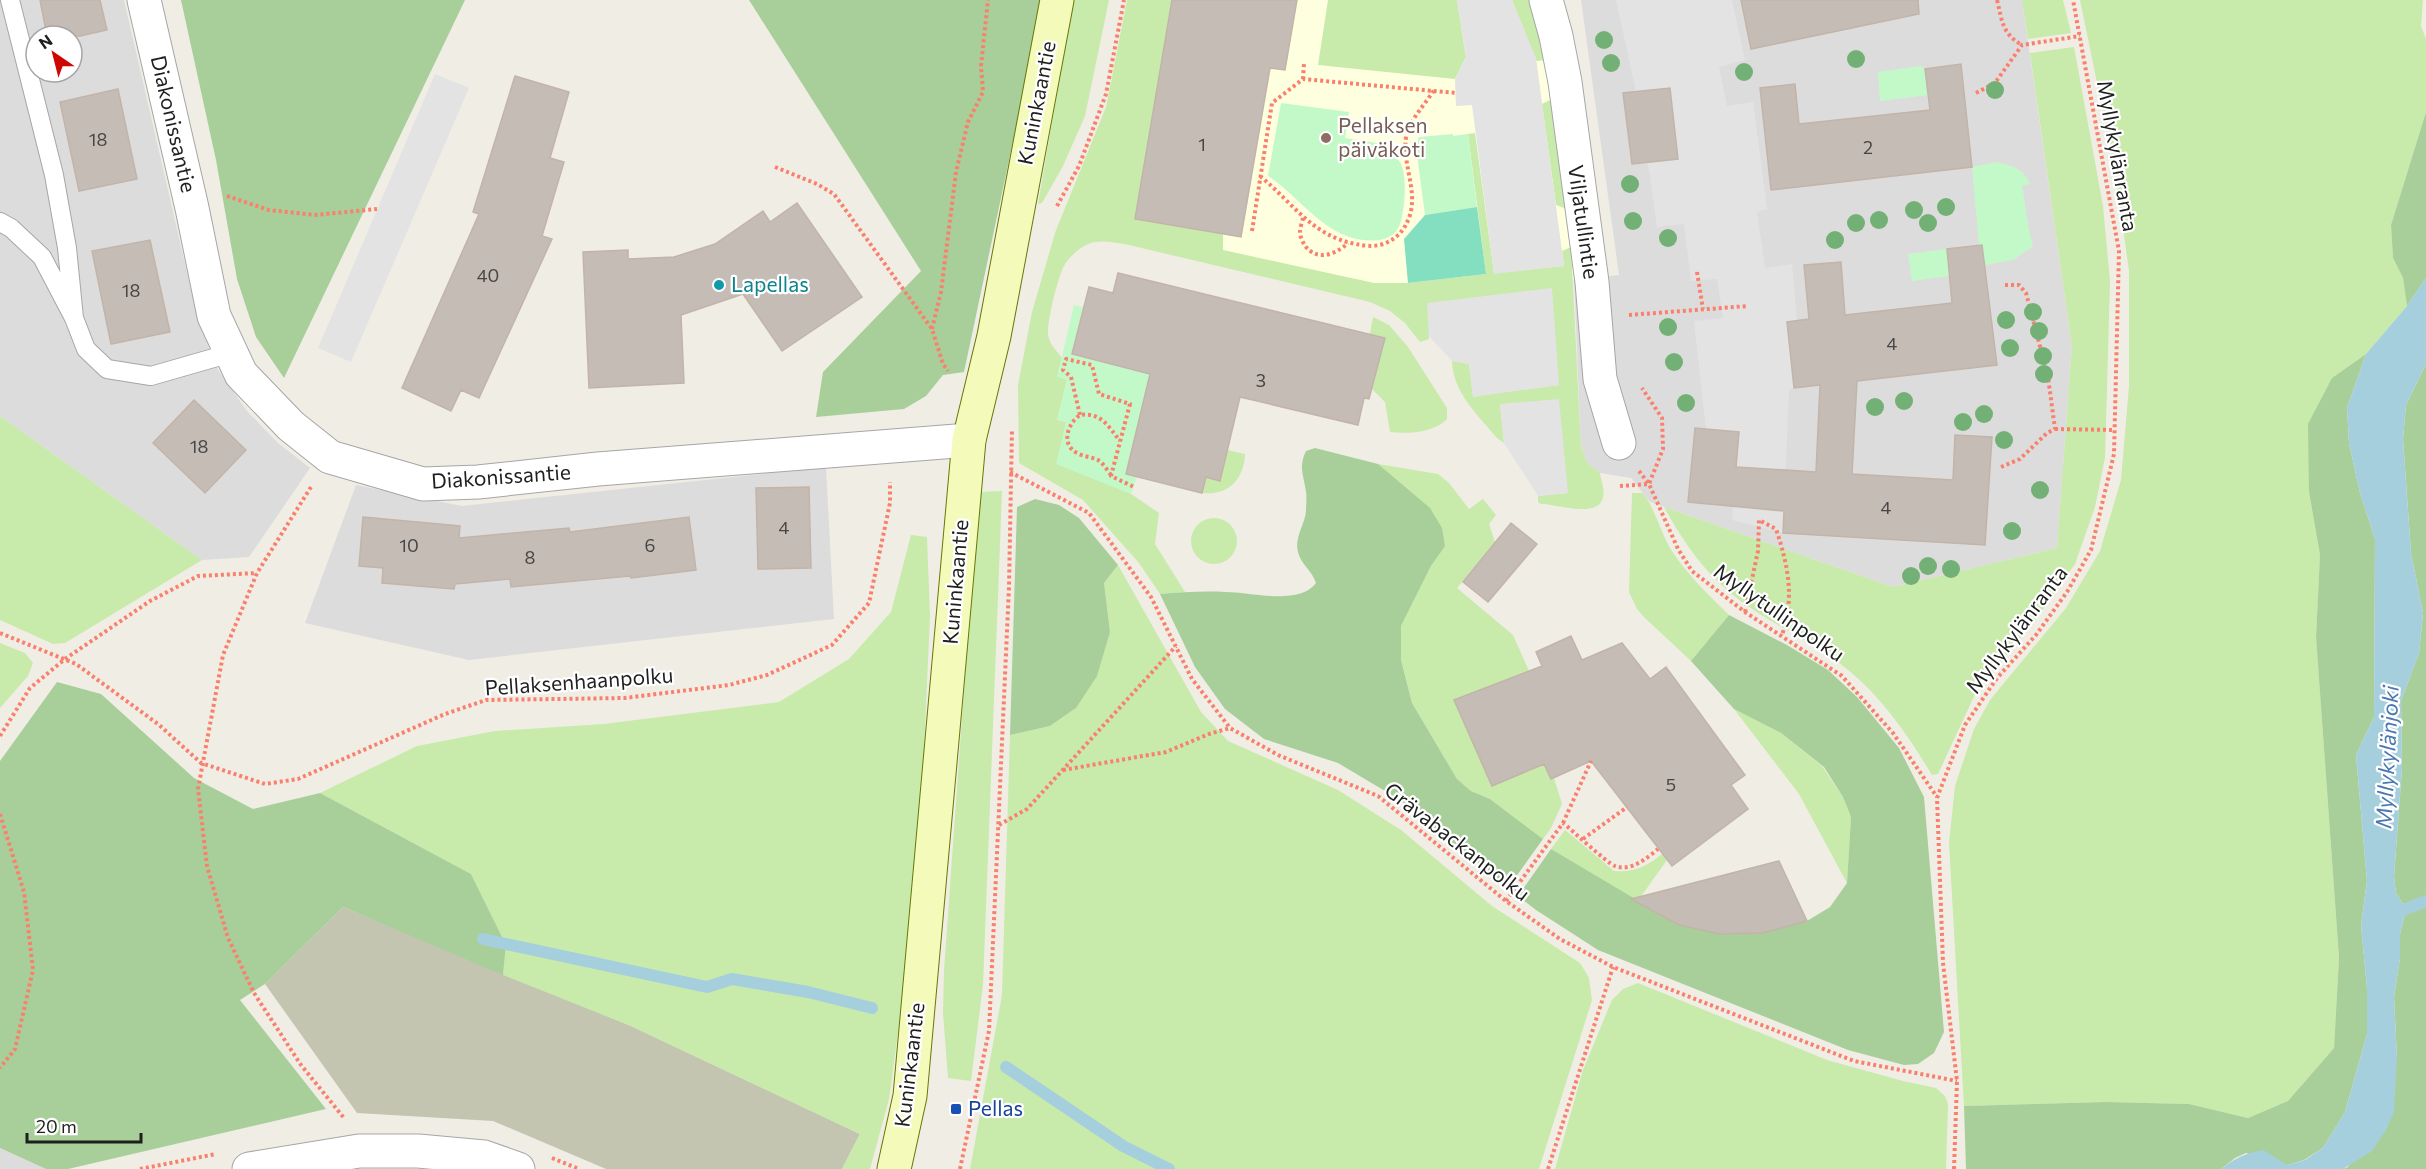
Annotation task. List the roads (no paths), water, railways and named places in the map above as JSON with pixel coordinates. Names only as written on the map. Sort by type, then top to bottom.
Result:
[{"type":"main road","name":"Kuninkaantie","points":[[894,1169],[910,1096],[969,440],[970,385],[994,336],[1057,0]]},
{"type":"street","name":"Diakonissantie","points":[[144,0],[192,208],[214,316],[241,374],[291,426],[330,457],[423,484],[478,482],[598,469],[969,440]]},
{"type":"street","name":"Viljatullintie","points":[[1546,0],[1565,82],[1592,282],[1600,379],[1619,443]]},
{"type":"street","points":[[249,1169],[359,1150],[417,1160],[484,1157],[518,1169]]},
{"type":"lane","points":[[10,0],[54,175],[67,248],[74,318]]},
{"type":"lane","points":[[0,222],[11,228],[42,257],[74,318],[86,349],[106,369],[151,376],[231,352]]},
{"type":"water","name":"Myllykylänjoki","points":[[2426,278],[2426,364],[2406,405],[2403,439],[2411,553],[2423,613],[2419,653],[2401,701],[2402,768],[2394,877],[2396,893],[2406,909],[2400,934],[2400,958],[2394,997],[2397,1058],[2394,1112],[2386,1130],[2372,1151],[2343,1169],[2221,1169],[2257,1151],[2263,1150],[2287,1165],[2305,1160],[2323,1148],[2345,1112],[2367,1034],[2367,988],[2361,925],[2367,881],[2356,755],[2374,717],[2375,539],[2360,493],[2349,443],[2347,408],[2366,354],[2407,306]]},
{"type":"waterway","points":[[2391,915],[2426,901]]},
{"type":"waterway","points":[[483,939],[707,987],[732,979],[808,992],[872,1008]]},
{"type":"waterway","points":[[1006,1067],[1123,1146],[1169,1169]]},
{"type":"place","name":"Pellaksen päiväkoti","points":[[1326,138]]},
{"type":"place","name":"Lapellas","points":[[719,285]]},
{"type":"place","name":"Pellas","points":[[956,1109]]}]
